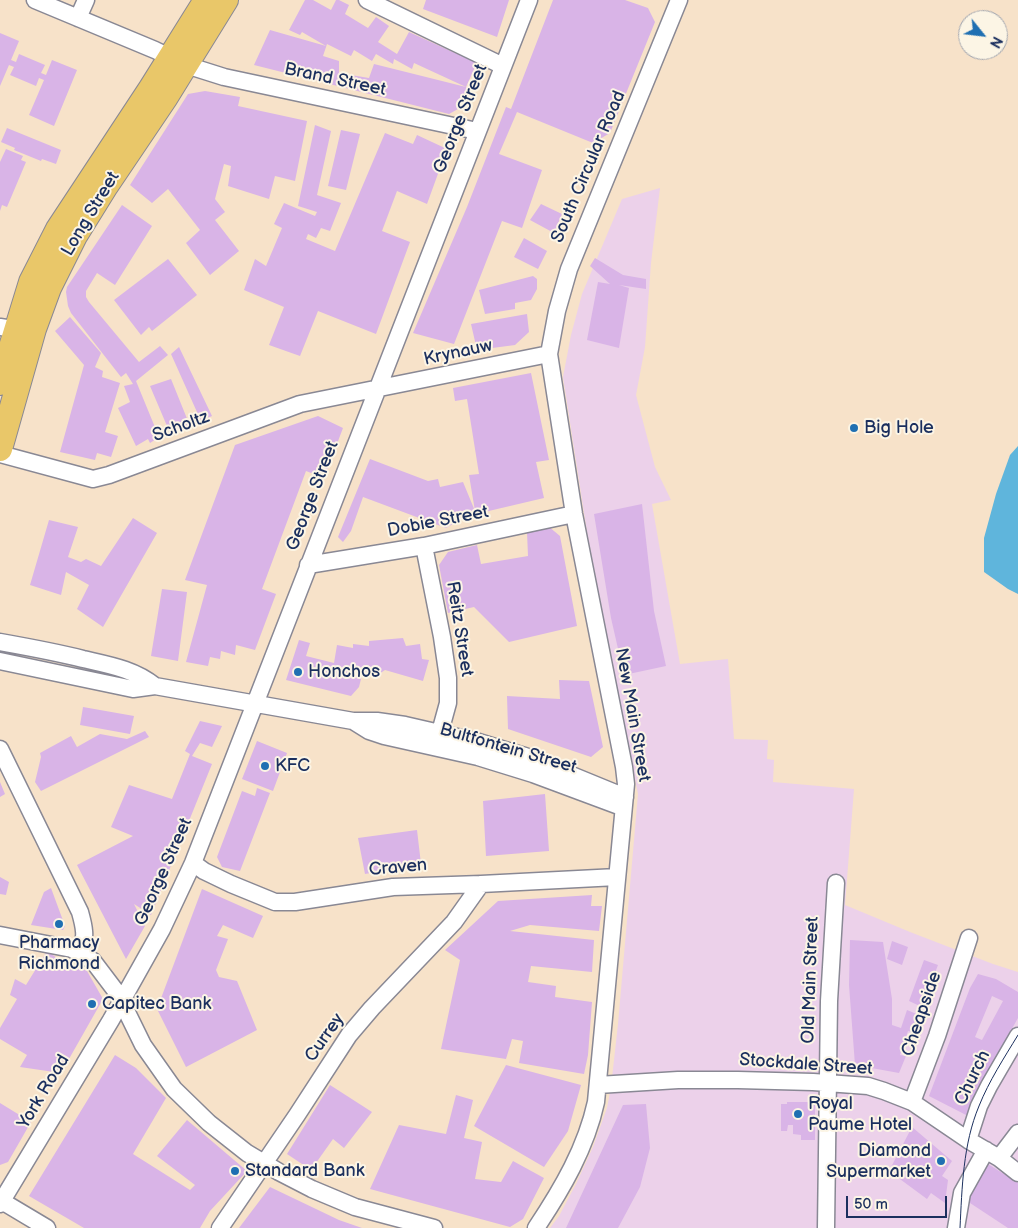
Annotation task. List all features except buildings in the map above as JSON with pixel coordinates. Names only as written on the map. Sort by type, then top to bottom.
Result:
[{"type":"highway","name":"Long Street","points":[[178,61],[206,0]]},
{"type":"highway","name":"Long Street","points":[[0,383],[31,282],[58,229],[178,61],[226,0]]},
{"type":"highway","name":"Long Street","points":[[0,449],[15,333]]},
{"type":"street","name":"Brand Street","points":[[36,0],[178,61],[224,77],[477,131]]},
{"type":"street","points":[[78,18],[86,0]]},
{"type":"street","points":[[367,0],[503,66]]},
{"type":"street","name":"George Street","points":[[122,1001],[162,930],[192,863],[529,0]]},
{"type":"street","name":"South Circular Road","points":[[549,354],[557,311],[568,269],[674,2]]},
{"type":"street","name":"Krynauw","points":[[376,390],[549,354]]},
{"type":"street","name":"New Main Street","points":[[536,1228],[572,1167],[586,1137],[595,1109],[626,784],[574,514],[549,354]]},
{"type":"street","name":"Scholtz","points":[[0,454],[93,479],[109,475],[300,404],[376,390]]},
{"type":"street","name":"Dobie Street","points":[[308,565],[424,546],[574,514]]},
{"type":"street","name":"Reitz Street","points":[[424,546],[448,678],[448,702],[437,740]]},
{"type":"street","name":"Bultfontein Street","points":[[0,642],[121,667],[144,677],[155,686]]},
{"type":"street","name":"Bultfontein Street","points":[[0,661],[133,689],[155,686],[353,721],[369,731],[384,736],[437,740],[478,757],[624,802]]},
{"type":"street","points":[[0,749],[80,912],[85,935],[85,943],[80,953]]},
{"type":"street","name":"Craven","points":[[192,863],[231,884],[275,902],[295,902],[393,887],[617,877]]},
{"type":"street","name":"Old Main Street","points":[[826,1228],[829,1001],[836,883]]},
{"type":"street","name":"Currey","points":[[220,1228],[349,1036],[372,1008],[454,922],[481,884]]},
{"type":"street","points":[[0,935],[72,949],[92,961],[104,974],[122,1001],[143,1045],[174,1089],[209,1123],[247,1153],[312,1189],[355,1207],[434,1228]]},
{"type":"street","name":"Cheapside","points":[[912,1102],[937,1036],[970,938]]},
{"type":"street","name":"York Road","points":[[0,1202],[122,1001]]},
{"type":"street","name":"Church","points":[[968,1140],[979,1106],[1018,1036]]},
{"type":"street","name":"Stockdale Street","points":[[598,1085],[678,1080],[738,1080],[868,1086],[912,1102],[968,1140],[993,1154],[1018,1173]]},
{"type":"street","points":[[956,1228],[962,1193],[993,1154],[1018,1133]]},
{"type":"street","points":[[0,1202],[47,1228]]},
{"type":"shaded area","points":[[660,188],[651,263],[645,347],[636,395],[655,467],[671,500],[652,504],[680,664],[728,659],[734,739],[768,740],[767,759],[774,760],[773,782],[854,789],[845,905],[910,932],[1018,972],[1018,1228],[550,1228],[559,1216],[576,1184],[593,1147],[607,1108],[618,1024],[638,794],[587,532],[563,377],[571,335],[582,294],[622,199]]},
{"type":"water","points":[[1018,446],[1018,594],[984,572],[984,538],[996,494],[1010,455]]},
{"type":"tram line","points":[[960,1228],[964,1166],[974,1121],[987,1088],[1018,1035]]},
{"type":"place","name":"Big Hole","points":[[854,428]]},
{"type":"place","name":"Honchos","points":[[298,672]]},
{"type":"place","name":"KFC","points":[[265,766]]},
{"type":"place","name":"Pharmacy Richmond","points":[[59,924]]},
{"type":"place","name":"Capitec Bank","points":[[92,1004]]},
{"type":"place","name":"Royal Paume Hotel","points":[[798,1114]]},
{"type":"place","name":"Diamond Supermarket","points":[[941,1161]]},
{"type":"place","name":"Standard Bank","points":[[235,1171]]}]
